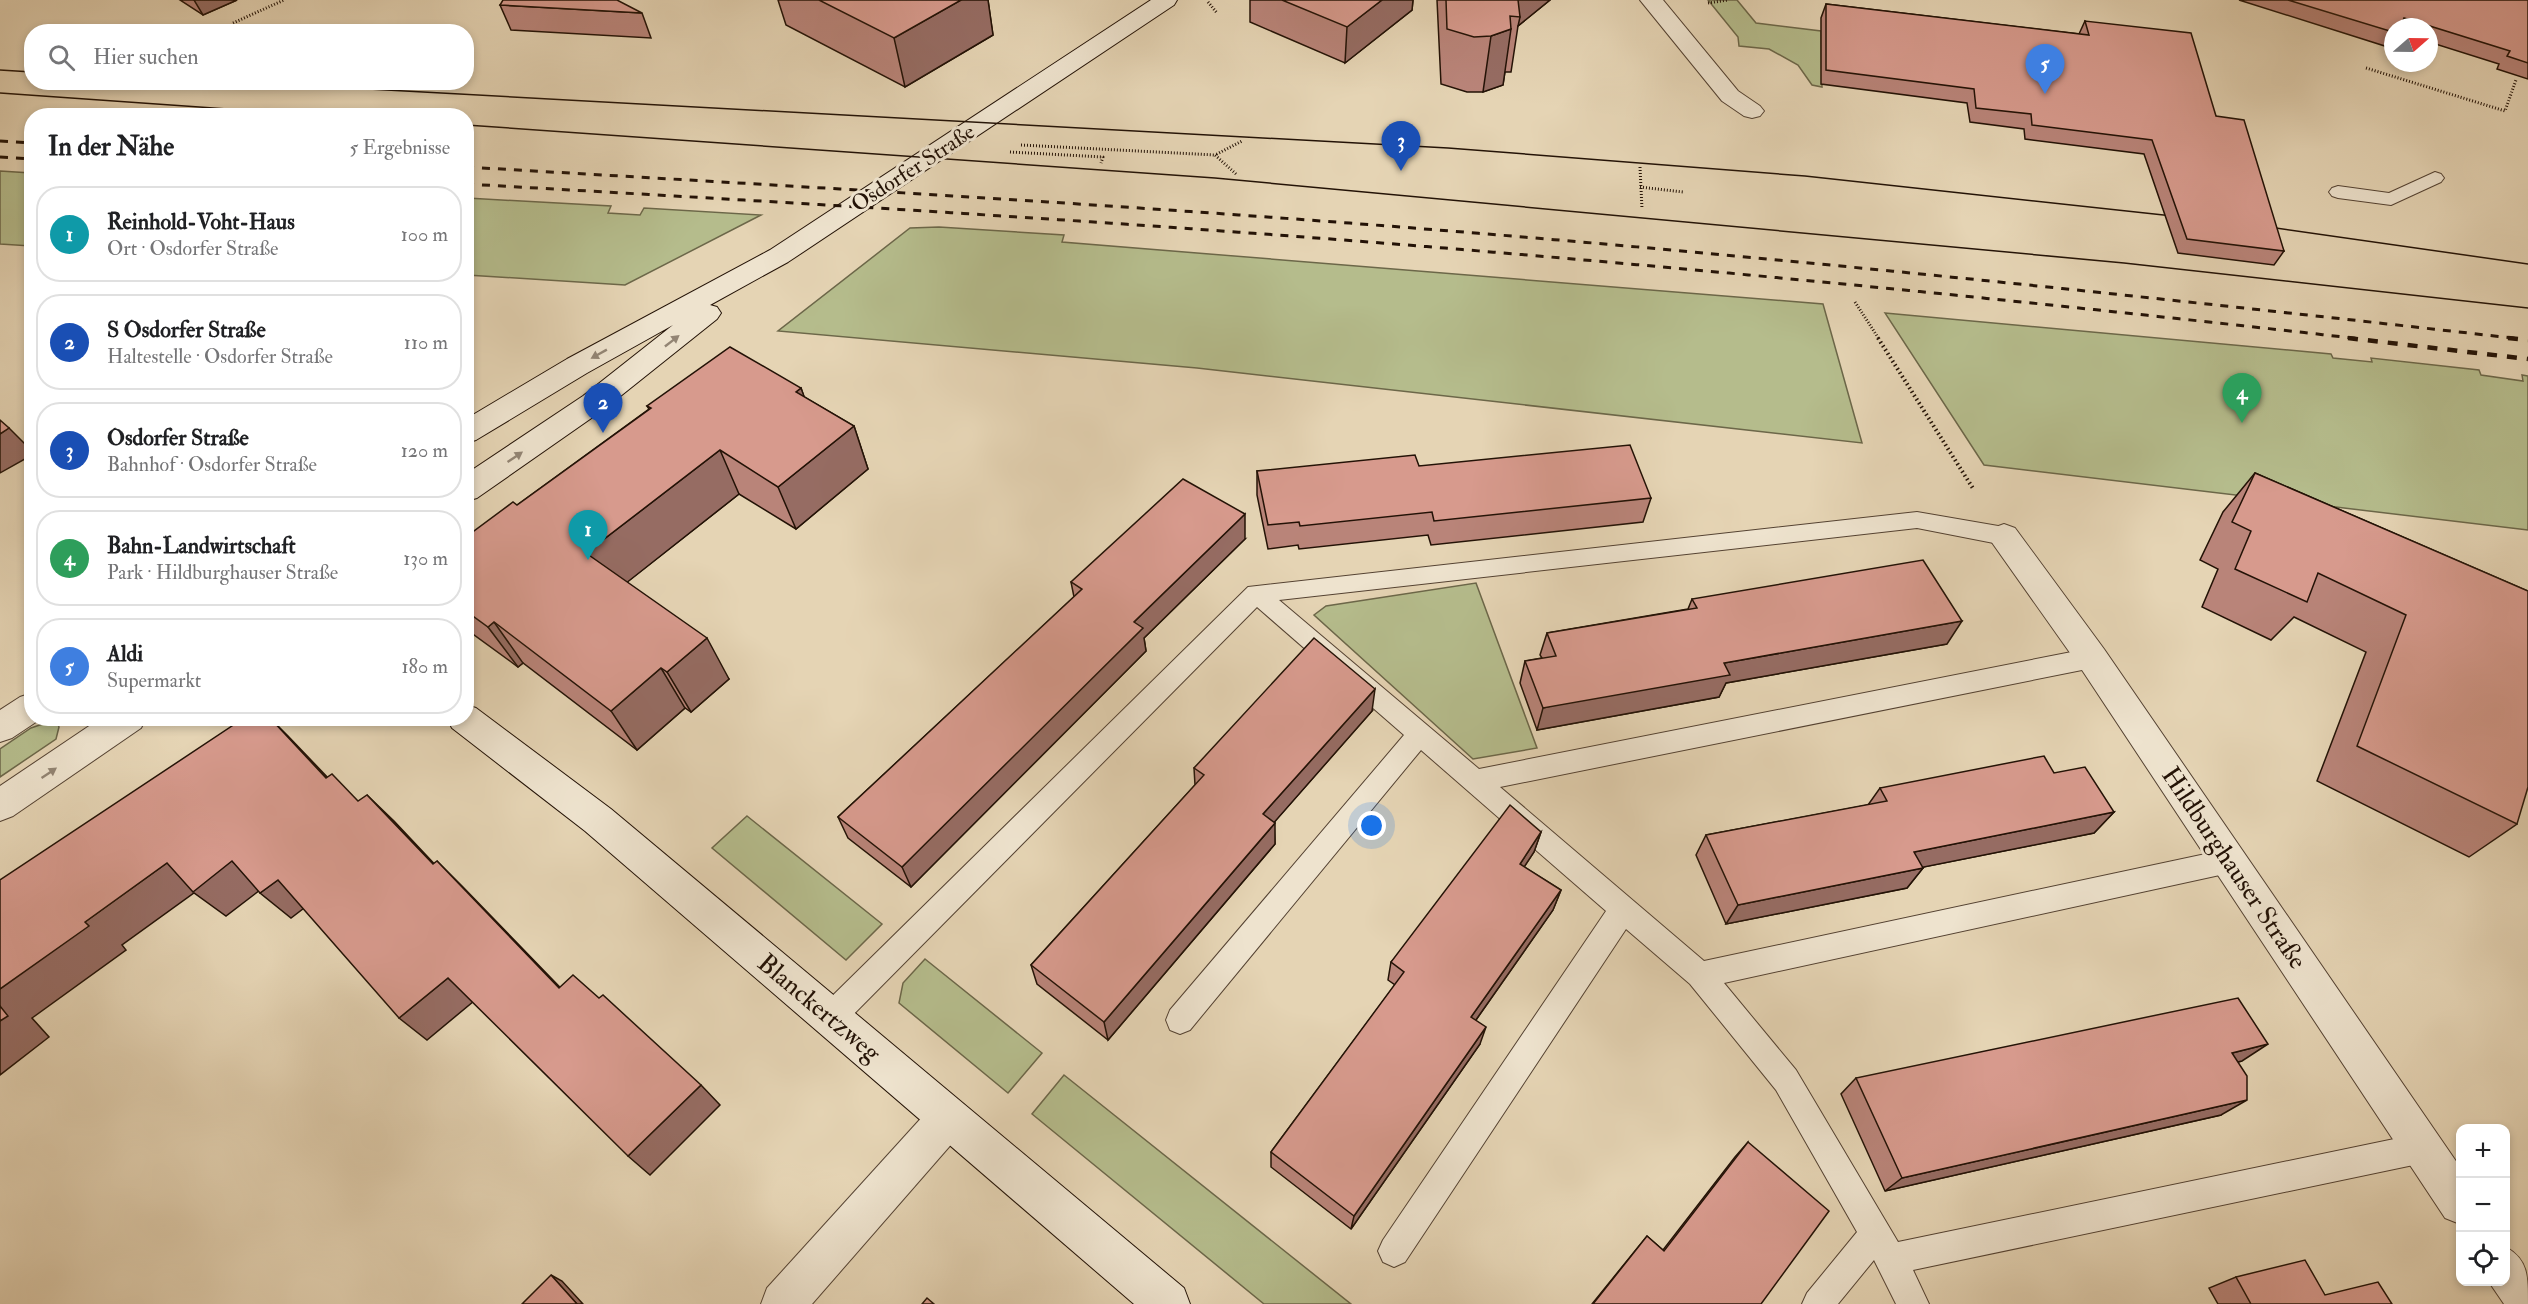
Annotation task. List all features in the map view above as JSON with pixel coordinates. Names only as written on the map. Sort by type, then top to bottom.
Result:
[{"type":"main road","name":"Osdorfer Straße","points":[[474,485],[593,403],[779,256],[1166,0]]},
{"type":"main road","points":[[1651,0],[1730,96],[1752,111]]},
{"type":"main road","name":"Osdorfer Straße","points":[[474,428],[577,366],[779,256]]},
{"type":"main road","name":"Hildburghauser Straße","points":[[2004,536],[2092,658],[2456,1197]]},
{"type":"main road","points":[[0,728],[24,712]]},
{"type":"main road","points":[[0,805],[105,726]]},
{"type":"main road","name":"Blanckertzweg","points":[[474,726],[598,820],[1168,1304]]},
{"type":"main road","points":[[783,1304],[948,1118]]},
{"type":"main road","points":[[2510,1276],[2528,1302]]},
{"type":"lane","points":[[2338,192],[2391,199],[2435,178]]},
{"type":"lane","points":[[830,1018],[1256,592],[1917,520],[2004,536]]},
{"type":"lane","points":[[1256,592],[1700,975],[1786,1080],[1892,1262],[1912,1304]]},
{"type":"lane","points":[[1474,781],[2092,658]]},
{"type":"lane","points":[[1180,1020],[1420,734]]},
{"type":"lane","points":[[1700,975],[2229,861]]},
{"type":"lane","points":[[1394,1251],[1623,910]]},
{"type":"lane","points":[[1892,1262],[1904,1256],[2423,1148]]},
{"type":"lane","points":[[1818,1304],[1875,1234]]},
{"type":"path","points":[[232,23],[284,0]]},
{"type":"path","points":[[1206,0],[1217,13]]},
{"type":"path","points":[[1704,4],[1728,0]]},
{"type":"path","points":[[2366,68],[2505,111],[2516,80]]},
{"type":"path","points":[[1016,145],[1215,155],[1242,141]]},
{"type":"path","points":[[1007,152],[1103,158],[1101,163]]},
{"type":"path","points":[[1215,155],[1236,174]]},
{"type":"path","points":[[1640,167],[1642,209]]},
{"type":"path","points":[[1640,187],[1683,192]]},
{"type":"path","points":[[1855,302],[1951,454]]},
{"type":"green space","points":[[1708,0],[1737,0],[1756,23],[1821,31],[1822,87],[1812,85],[1798,65],[1769,49],[1739,46],[1738,37]]},
{"type":"green space","points":[[0,171],[24,173],[24,246],[0,244]]},
{"type":"green space","points":[[474,198],[611,206],[608,213],[640,215],[644,208],[761,215],[625,285],[474,275]]},
{"type":"green space","points":[[939,227],[1064,235],[1062,242],[1823,304],[1862,443],[1197,368],[778,331],[910,228]]},
{"type":"green space","points":[[1885,313],[2331,354],[2333,358],[2372,362],[2371,358],[2479,370],[2481,375],[2523,381],[2522,375],[2528,376],[2528,530],[1984,465]]},
{"type":"green space","points":[[1476,583],[1537,748],[1473,759],[1314,615],[1326,606]]},
{"type":"green space","points":[[59,727],[56,739],[0,777],[0,749],[31,728]]},
{"type":"green space","points":[[747,816],[882,924],[846,960],[712,848]]},
{"type":"green space","points":[[925,959],[1042,1053],[1008,1093],[899,1003],[903,983]]},
{"type":"green space","points":[[1064,1075],[1351,1304],[1264,1304],[1032,1114]]},
{"type":"building","points":[[503,0],[617,0],[642,13],[500,5]]},
{"type":"building","points":[[819,0],[961,0],[894,38]]},
{"type":"building","points":[[1282,0],[1382,0],[1347,27]]},
{"type":"building","points":[[1446,0],[1518,0],[1520,17],[1510,16],[1511,29],[1491,36],[1474,37],[1447,29]]},
{"type":"building","points":[[2288,0],[2528,0],[2528,63],[2507,56],[2510,51],[2438,29],[2438,18],[2384,18],[2384,29]]},
{"type":"building","points":[[1826,4],[2089,35],[2085,21],[2191,33],[2216,116],[2244,120],[2284,251],[2187,239],[2152,140],[2032,125],[2031,114],[1976,108],[1974,89],[1826,70]]},
{"type":"building","points":[[730,347],[801,388],[796,392],[854,426],[778,487],[720,450],[586,553],[707,638],[667,672],[661,668],[611,711],[494,622],[488,627],[474,617],[474,531],[513,502],[517,505],[651,408],[647,406]]},
{"type":"building","points":[[0,420],[9,428],[0,434]]},
{"type":"building","points":[[1630,445],[1651,498],[1434,521],[1432,512],[1300,526],[1299,522],[1268,525],[1257,471],[1415,455],[1419,466]]},
{"type":"building","points":[[2255,473],[2528,591],[2528,787],[2517,824],[2357,746],[2406,615],[2318,573],[2307,602],[2235,569],[2251,531],[2232,522]]},
{"type":"building","points":[[1183,479],[1245,514],[1134,622],[1143,628],[902,867],[838,817],[1082,589],[1071,582]]},
{"type":"building","points":[[1923,560],[1962,621],[1724,663],[1730,675],[1543,708],[1525,661],[1556,656],[1547,633],[1697,608],[1692,599]]},
{"type":"building","points":[[1314,638],[1375,689],[1263,814],[1275,823],[1104,1022],[1031,965],[1204,775],[1194,768]]},
{"type":"building","points":[[232,726],[277,726],[326,778],[332,774],[358,801],[367,795],[433,864],[437,861],[559,988],[573,975],[599,998],[603,995],[701,1085],[628,1156],[448,978],[399,1018],[278,880],[260,893],[232,861],[193,892],[167,863],[85,922],[89,926],[0,989],[0,880]]},
{"type":"building","points":[[2044,756],[2054,773],[2085,767],[2114,812],[1914,852],[1923,868],[1738,905],[1706,835],[1887,801],[1880,788]]},
{"type":"building","points":[[1510,805],[1541,832],[1520,864],[1561,890],[1471,1017],[1486,1027],[1354,1216],[1271,1152],[1404,972],[1391,962]]},
{"type":"building","points":[[2238,998],[2268,1044],[2232,1053],[2247,1076],[2247,1100],[1902,1178],[1856,1078]]},
{"type":"building","points":[[0,1006],[8,1016],[0,1021]]},
{"type":"building","points":[[1748,1142],[1829,1211],[1761,1304],[1593,1304],[1647,1236],[1664,1251]]},
{"type":"building","points":[[2305,1260],[2325,1295],[2378,1282],[2392,1304],[2251,1304],[2236,1277]]},
{"type":"building","points":[[551,1275],[577,1304],[522,1304]]},
{"type":"building","points":[[927,1298],[934,1304],[922,1304]]},
{"type":"tram line","points":[[0,70],[24,72]]},
{"type":"tram line","points":[[386,90],[1448,148],[1805,176],[2182,217]]},
{"type":"tram line","points":[[0,93],[212,108]]},
{"type":"tram line","points":[[474,126],[1215,178],[2124,263],[2528,308]]},
{"type":"tram line","points":[[2262,226],[2528,264]]},
{"type":"railway","points":[[0,141],[24,142]]},
{"type":"railway","points":[[0,157],[24,158]]},
{"type":"railway","points":[[474,167],[1074,204],[1574,241],[1980,280],[2521,339]]},
{"type":"railway","points":[[474,184],[991,215],[1384,243],[1833,283],[2361,339]]},
{"type":"railway","points":[[2348,338],[2528,359]]},
{"type":"railway","points":[[2508,338],[2528,340]]},
{"type":"place","name":"Aldi","points":[[2045,94]]},
{"type":"place","name":"Osdorfer Straße","points":[[1401,171]]},
{"type":"place","name":"Bahn-Landwirtschaft","points":[[2242,423]]},
{"type":"place","name":"S Osdorfer Straße","points":[[603,433]]},
{"type":"place","name":"Reinhold-Voht-Haus","points":[[588,560]]}]
